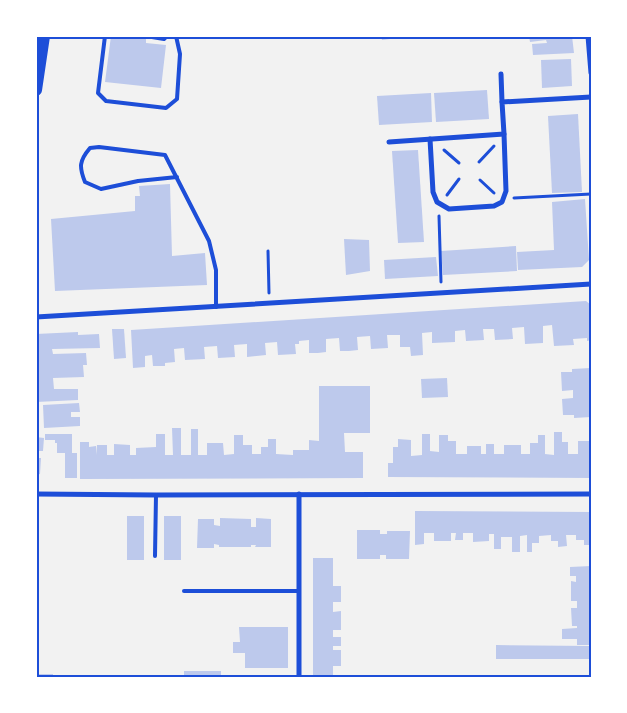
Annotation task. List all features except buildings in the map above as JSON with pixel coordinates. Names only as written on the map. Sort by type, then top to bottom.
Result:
[{"type":"main road","points":[[36,90],[44,36]]},
{"type":"street","points":[[588,36],[591,73]]},
{"type":"street","points":[[430,139],[432,192],[437,202],[449,209],[494,206],[502,202],[505,194],[501,74]]},
{"type":"street","points":[[502,102],[591,97]]},
{"type":"street","points":[[389,142],[504,134]]},
{"type":"street","points":[[36,317],[591,284]]},
{"type":"street","points":[[36,494],[156,496],[591,494]]},
{"type":"street","points":[[299,494],[299,677]]},
{"type":"lane","points":[[105,36],[98,93],[106,101],[166,108],[177,99],[180,54],[176,36]]},
{"type":"lane","points":[[146,36],[164,38],[167,36]]},
{"type":"lane","points":[[176,177],[138,181],[101,189],[85,182],[80,170],[82,157],[90,148],[99,147],[165,155],[209,240],[216,270],[216,307]]},
{"type":"lane","points":[[155,556],[156,496]]},
{"type":"lane","points":[[184,591],[299,591]]},
{"type":"path","points":[[442,293],[439,210],[441,204],[459,180]]},
{"type":"path","points":[[480,180],[502,202]]},
{"type":"path","points":[[505,194],[514,198],[591,194]]},
{"type":"path","points":[[268,251],[269,303]]}]
